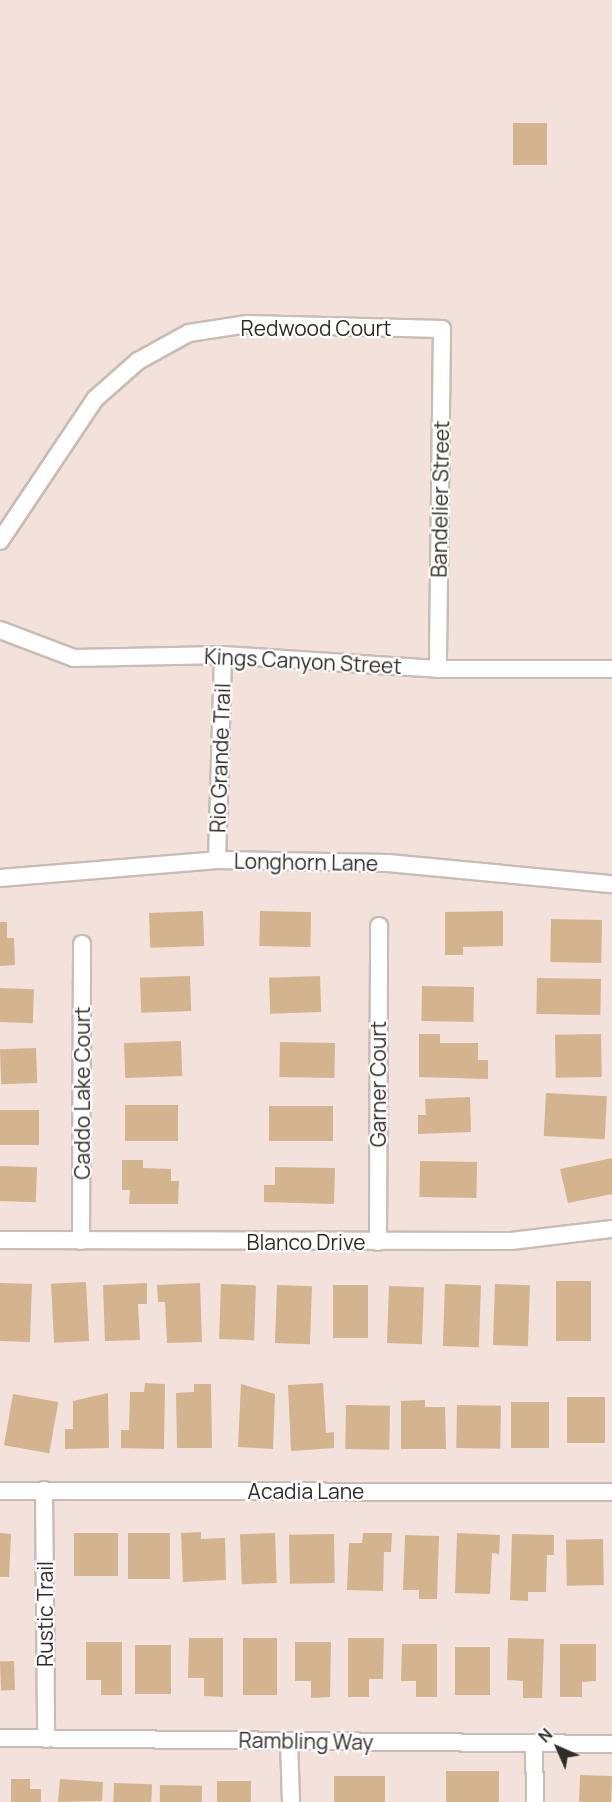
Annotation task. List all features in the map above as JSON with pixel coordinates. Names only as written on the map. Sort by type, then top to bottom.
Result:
[{"type":"street","name":"Redwood Court","points":[[0,541],[95,399],[138,362],[189,333],[247,324],[442,329]]},
{"type":"street","name":"Bandelier Street","points":[[438,669],[442,329]]},
{"type":"street","name":"Kings Canyon Street","points":[[0,630],[74,658],[223,655],[438,669],[612,669]]},
{"type":"street","name":"Rio Grande Trail","points":[[217,860],[223,655]]},
{"type":"street","name":"Longhorn Lane","points":[[0,878],[217,860],[388,863],[612,884]]},
{"type":"street","name":"Garner Court","points":[[378,1242],[379,926]]},
{"type":"street","name":"Caddo Lake Court","points":[[81,1241],[82,944]]},
{"type":"street","name":"Blanco Drive","points":[[0,1240],[378,1242],[536,1239],[612,1229]]},
{"type":"street","name":"Rustic Trail","points":[[44,1490],[46,1738]]},
{"type":"street","name":"Acadia Lane","points":[[0,1491],[612,1492]]},
{"type":"street","name":"Rambling Way","points":[[0,1738],[612,1744]]},
{"type":"street","points":[[289,1741],[291,1802]]},
{"type":"street","points":[[534,1743],[535,1802]]},
{"type":"building","points":[[513,123],[547,123],[547,165],[513,165]]},
{"type":"building","points":[[203,911],[204,946],[150,948],[149,913]]},
{"type":"building","points":[[260,911],[311,912],[310,947],[259,946]]},
{"type":"building","points":[[503,911],[503,946],[463,947],[463,955],[445,955],[445,912]]},
{"type":"building","points":[[551,919],[602,920],[601,963],[550,962]]},
{"type":"building","points":[[0,922],[7,922],[7,938],[14,938],[15,965],[0,966]]},
{"type":"building","points":[[190,976],[191,1011],[141,1013],[140,978]]},
{"type":"building","points":[[320,976],[321,1012],[270,1014],[269,978]]},
{"type":"building","points":[[537,978],[601,979],[600,1015],[536,1014]]},
{"type":"building","points":[[422,986],[474,987],[473,1022],[421,1021]]},
{"type":"building","points":[[0,988],[34,989],[33,1023],[0,1022]]},
{"type":"building","points":[[419,1034],[440,1034],[440,1043],[478,1043],[478,1060],[488,1060],[488,1079],[419,1077]]},
{"type":"building","points":[[601,1034],[602,1077],[556,1078],[555,1035]]},
{"type":"building","points":[[181,1041],[182,1076],[125,1078],[124,1043]]},
{"type":"building","points":[[280,1042],[335,1043],[334,1078],[279,1077]]},
{"type":"building","points":[[36,1048],[37,1083],[1,1084],[0,1049]]},
{"type":"building","points":[[546,1093],[607,1096],[605,1139],[544,1136]]},
{"type":"building","points":[[470,1097],[471,1132],[418,1134],[418,1115],[426,1115],[425,1099]]},
{"type":"building","points":[[125,1105],[178,1105],[178,1141],[125,1141]]},
{"type":"building","points":[[269,1106],[333,1106],[333,1141],[269,1141]]},
{"type":"building","points":[[0,1110],[39,1110],[39,1145],[0,1145]]},
{"type":"building","points":[[612,1158],[612,1194],[568,1203],[560,1169]]},
{"type":"building","points":[[122,1160],[143,1160],[143,1168],[171,1169],[171,1181],[179,1181],[178,1204],[129,1204],[130,1190],[122,1190]]},
{"type":"building","points":[[420,1161],[477,1162],[476,1198],[419,1197]]},
{"type":"building","points":[[0,1166],[37,1167],[36,1202],[0,1201]]},
{"type":"building","points":[[275,1167],[335,1168],[334,1204],[264,1202],[264,1185],[275,1185]]},
{"type":"building","points":[[556,1281],[591,1281],[591,1341],[556,1341]]},
{"type":"building","points":[[86,1282],[89,1341],[54,1343],[51,1284]]},
{"type":"building","points":[[0,1283],[32,1284],[30,1342],[0,1341]]},
{"type":"building","points":[[147,1283],[147,1304],[138,1304],[140,1340],[105,1341],[103,1285]]},
{"type":"building","points":[[200,1283],[202,1342],[167,1343],[165,1302],[158,1302],[157,1285]]},
{"type":"building","points":[[221,1284],[256,1285],[254,1340],[219,1339]]},
{"type":"building","points":[[445,1284],[481,1285],[479,1347],[443,1346]]},
{"type":"building","points":[[495,1284],[530,1285],[528,1346],[493,1345]]},
{"type":"building","points":[[277,1285],[312,1286],[310,1344],[275,1343]]},
{"type":"building","points":[[333,1285],[368,1285],[368,1338],[333,1338]]},
{"type":"building","points":[[389,1286],[424,1287],[422,1344],[387,1343]]},
{"type":"building","points":[[145,1383],[165,1384],[164,1449],[121,1448],[121,1430],[129,1430],[130,1392],[144,1392]]},
{"type":"building","points":[[323,1383],[326,1433],[334,1432],[334,1448],[291,1451],[288,1385]]},
{"type":"building","points":[[194,1384],[211,1384],[212,1448],[177,1448],[176,1393],[194,1392]]},
{"type":"building","points":[[241,1384],[275,1394],[273,1449],[238,1447]]},
{"type":"building","points":[[108,1393],[109,1448],[65,1449],[65,1429],[73,1429],[73,1401]]},
{"type":"building","points":[[13,1394],[58,1402],[49,1453],[4,1445]]},
{"type":"building","points":[[567,1397],[605,1397],[605,1443],[567,1443]]},
{"type":"building","points":[[425,1400],[425,1407],[445,1407],[446,1449],[401,1449],[401,1401]]},
{"type":"building","points":[[511,1402],[549,1402],[549,1448],[511,1448]]},
{"type":"building","points":[[346,1405],[390,1406],[389,1450],[345,1449]]},
{"type":"building","points":[[457,1405],[501,1406],[500,1449],[456,1448]]},
{"type":"building","points":[[201,1532],[201,1539],[225,1538],[226,1580],[183,1582],[181,1533]]},
{"type":"building","points":[[0,1533],[11,1534],[9,1577],[0,1577]]},
{"type":"building","points":[[74,1533],[118,1533],[118,1576],[74,1576]]},
{"type":"building","points":[[128,1533],[170,1533],[170,1579],[128,1579]]},
{"type":"building","points":[[275,1533],[277,1583],[242,1584],[240,1534]]},
{"type":"building","points":[[363,1533],[392,1533],[391,1552],[384,1552],[383,1591],[347,1590],[349,1543],[362,1543]]},
{"type":"building","points":[[457,1533],[500,1535],[499,1554],[492,1553],[490,1594],[455,1593]]},
{"type":"building","points":[[334,1534],[335,1583],[290,1584],[289,1535]]},
{"type":"building","points":[[512,1534],[554,1535],[554,1555],[547,1555],[546,1592],[528,1592],[528,1601],[510,1600]]},
{"type":"building","points":[[405,1535],[439,1536],[437,1599],[419,1599],[419,1590],[403,1590]]},
{"type":"building","points":[[603,1539],[604,1585],[567,1586],[566,1540]]},
{"type":"building","points":[[189,1638],[223,1638],[223,1697],[204,1696],[204,1678],[188,1678]]},
{"type":"building","points":[[243,1638],[277,1638],[277,1695],[243,1695]]},
{"type":"building","points":[[348,1638],[384,1638],[383,1679],[369,1679],[369,1697],[348,1697]]},
{"type":"building","points":[[508,1638],[544,1639],[542,1698],[523,1698],[523,1681],[507,1680]]},
{"type":"building","points":[[86,1642],[122,1642],[122,1695],[101,1695],[101,1680],[86,1680]]},
{"type":"building","points":[[295,1642],[331,1642],[330,1697],[311,1698],[311,1681],[295,1681]]},
{"type":"building","points":[[402,1644],[437,1644],[437,1697],[416,1697],[416,1681],[401,1681]]},
{"type":"building","points":[[560,1644],[596,1644],[596,1681],[582,1682],[582,1697],[560,1697]]},
{"type":"building","points":[[135,1645],[171,1645],[171,1694],[135,1694]]},
{"type":"building","points":[[455,1647],[490,1647],[490,1695],[455,1695]]},
{"type":"building","points":[[0,1661],[14,1661],[15,1690],[1,1690]]},
{"type":"building","points":[[446,1771],[499,1771],[499,1802],[446,1802]]},
{"type":"building","points":[[580,1775],[612,1776],[611,1802],[579,1802]]},
{"type":"building","points":[[334,1776],[385,1776],[385,1802],[334,1802]]},
{"type":"building","points":[[11,1779],[30,1779],[30,1789],[41,1789],[41,1802],[11,1802]]},
{"type":"building","points":[[60,1779],[103,1782],[102,1801],[58,1802]]},
{"type":"building","points":[[217,1781],[251,1781],[251,1802],[217,1802]]},
{"type":"building","points":[[114,1783],[152,1784],[151,1802],[113,1802]]},
{"type":"building","points":[[160,1785],[202,1786],[202,1802],[160,1802]]}]
